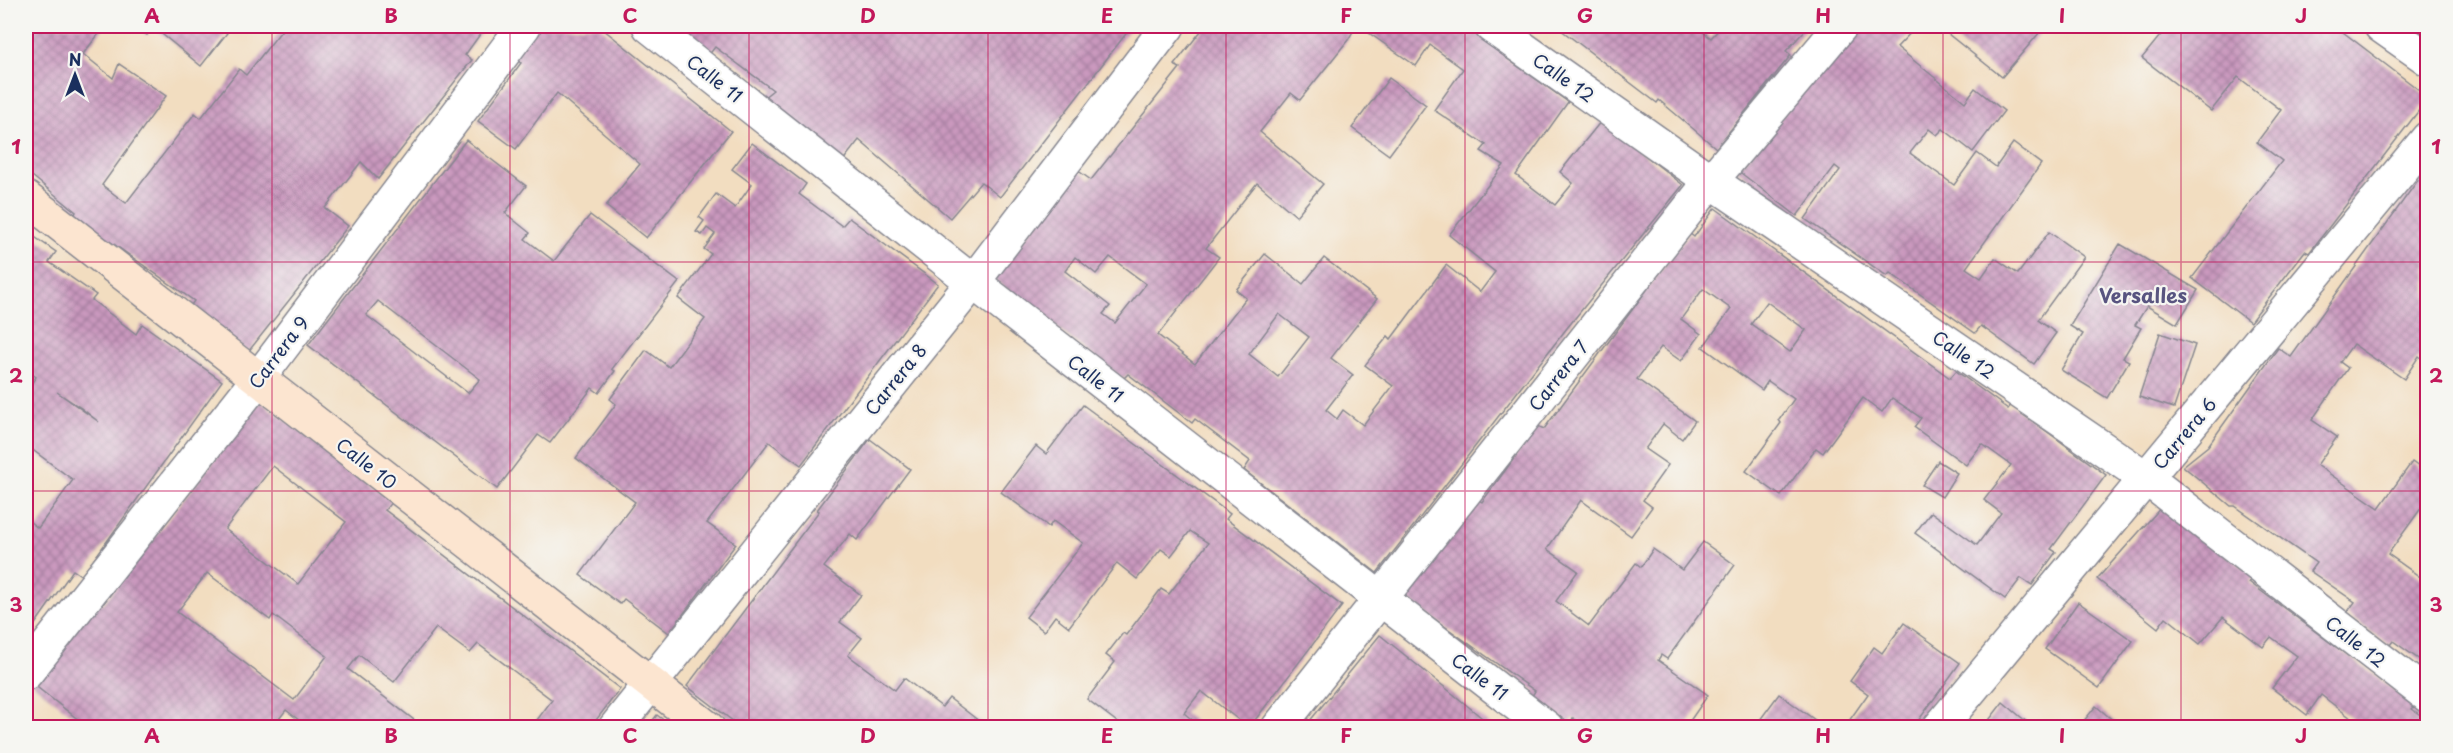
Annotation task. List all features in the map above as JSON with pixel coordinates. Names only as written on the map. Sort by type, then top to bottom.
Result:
[{"type":"main road","name":"Calle 10","points":[[26,198],[708,728]]},
{"type":"street","name":"Carrera 9","points":[[26,673],[258,379],[524,26]]},
{"type":"street","name":"Calle 11","points":[[649,26],[973,282],[1547,728]]},
{"type":"street","name":"Carrera 8","points":[[615,728],[973,282],[1168,26]]},
{"type":"street","name":"Calle 12","points":[[1491,26],[1711,181],[2146,478],[2427,696]]},
{"type":"street","name":"Carrera 7","points":[[1278,728],[1711,181],[1841,26]]},
{"type":"street","points":[[2381,26],[2427,59]]},
{"type":"street","name":"Carrera 6","points":[[1939,728],[2427,138]]},
{"type":"building","points":[[26,26],[105,26],[83,54],[113,78],[119,64],[166,96],[102,185],[126,203],[195,113],[201,118],[239,69],[246,75],[285,26],[486,26],[465,55],[472,60],[378,179],[361,162],[325,208],[348,226],[248,352],[189,308],[194,301],[74,216],[76,212],[26,171]]},
{"type":"building","points":[[134,26],[152,26],[147,35]]},
{"type":"building","points":[[152,26],[217,26],[227,33],[201,66]]},
{"type":"building","points":[[534,26],[599,26],[731,131],[646,238],[606,206],[640,164],[557,93],[516,149],[478,121],[521,63],[510,55]]},
{"type":"building","points":[[678,26],[1132,26],[1000,197],[981,182],[950,218],[859,140],[842,162],[763,98],[773,90],[715,47],[704,61],[671,36]]},
{"type":"building","points":[[1205,26],[1356,26],[1348,40],[1300,100],[1291,93],[1260,132],[1323,184],[1296,216],[1257,183],[1206,248],[1219,257],[1158,335],[1195,364],[1246,298],[1236,290],[1265,254],[1303,284],[1324,258],[1377,299],[1331,358],[1353,375],[1326,410],[1337,419],[1343,410],[1363,425],[1393,386],[1365,365],[1388,336],[1391,339],[1446,265],[1480,292],[1495,272],[1449,235],[1504,165],[1481,151],[1486,145],[1434,110],[1463,69],[1430,45],[1416,66],[1359,26],[1470,26],[1509,52],[1505,57],[1568,102],[1516,175],[1555,205],[1573,183],[1560,172],[1601,121],[1683,185],[1567,328],[1377,573],[1244,470],[1250,461],[1195,419],[1192,423],[1128,374],[1123,379],[993,279],[1077,170],[1091,180],[1180,68],[1174,65]],"holes":[[[1075,257],[1096,274],[1110,257],[1146,284],[1115,323],[1103,314],[1110,306],[1065,271]],[[1279,314],[1309,337],[1278,377],[1249,354]]]},
{"type":"building","points":[[1556,26],[1695,26],[1711,38],[1722,26],[1809,26],[1786,51],[1791,55],[1716,148],[1659,100],[1657,103]]},
{"type":"building","points":[[1857,26],[1917,26],[1897,47],[1965,102],[1975,88],[2004,111],[1973,152],[1943,129],[1937,135],[1929,129],[1910,153],[1954,185],[1977,153],[1996,167],[2013,143],[2041,164],[1966,268],[1981,278],[1995,258],[2018,274],[2049,232],[2084,257],[2038,320],[2056,333],[2034,364],[1981,326],[1975,333],[1890,273],[1887,276],[1805,219],[1840,170],[1835,166],[1797,216],[1737,170]]},
{"type":"building","points":[[1938,26],[2045,26],[2002,77]]},
{"type":"building","points":[[2168,26],[2335,26],[2427,96],[2427,100],[2309,253],[2305,251],[2250,322],[2192,278],[2282,161],[2257,142],[2281,110],[2238,77],[2211,111],[2142,58]]},
{"type":"building","points":[[2408,26],[2427,26],[2427,39]]},
{"type":"building","points":[[1389,78],[1426,105],[1389,155],[1352,128]]},
{"type":"building","points":[[466,140],[526,186],[505,213],[530,233],[525,239],[554,261],[590,215],[679,282],[612,369],[615,371],[599,393],[592,388],[550,443],[538,435],[497,489],[308,345]],"holes":[[[378,301],[480,379],[468,393],[366,315]]]},
{"type":"building","points":[[752,143],[806,184],[799,194],[842,226],[849,218],[938,284],[801,465],[769,442],[707,523],[736,544],[669,633],[624,599],[620,604],[580,575],[635,502],[576,458],[616,404],[610,399],[646,350],[669,367],[705,319],[678,298],[711,254],[704,249],[715,234],[707,228],[702,235],[696,232],[704,221],[699,217],[716,194],[735,208],[752,184],[732,169]]},
{"type":"building","points":[[2427,173],[2427,362],[2419,356],[2404,379],[2353,344],[2340,362],[2348,368],[2312,420],[2337,437],[2317,465],[2379,508],[2412,462],[2427,473],[2427,500],[2388,554],[2427,582],[2427,665],[2393,641],[2390,645],[2346,614],[2355,602],[2310,571],[2316,563],[2235,506],[2231,506],[2183,466],[2208,446],[2278,348],[2291,357],[2418,180],[2421,182]]},
{"type":"building","points":[[1715,208],[1950,378],[1956,371],[2008,409],[2011,405],[2106,475],[2051,549],[2056,552],[2032,585],[2021,578],[2005,599],[1915,533],[1931,512],[1977,545],[2001,513],[1984,500],[2011,465],[1982,444],[1966,465],[1914,427],[1921,418],[1892,398],[1882,412],[1863,398],[1823,453],[1816,448],[1781,496],[1746,471],[1781,423],[1779,420],[1794,399],[1768,381],[1762,390],[1703,347],[1731,309],[1703,289],[1681,319],[1701,334],[1681,361],[1661,347],[1637,379],[1695,421],[1682,439],[1663,424],[1645,449],[1668,465],[1643,500],[1652,507],[1631,536],[1581,500],[1547,549],[1578,571],[1556,601],[1589,626],[1636,563],[1641,567],[1653,549],[1682,570],[1703,542],[1735,565],[1667,659],[1661,655],[1658,660],[1708,695],[1685,728],[1586,728],[1573,718],[1570,724],[1532,696],[1535,691],[1404,597],[1476,498],[1482,502],[1538,426],[1544,429],[1689,233],[1694,237]],"holes":[[[1767,302],[1806,330],[1790,352],[1751,324]]]},
{"type":"building","points":[[26,231],[56,252],[49,262],[96,295],[92,300],[136,334],[142,324],[222,381],[82,576],[73,570],[26,637],[26,519],[38,528],[73,480],[26,445],[26,391],[36,377],[26,369]],"holes":[[[57,392],[81,408],[99,422]]]},
{"type":"building","points":[[2120,244],[2198,290],[2177,324],[2147,306],[2135,325],[2141,328],[2123,358],[2129,361],[2107,398],[2061,370],[2083,334],[2070,326]]},
{"type":"building","points":[[2160,333],[2195,345],[2174,408],[2139,397]]},
{"type":"building","points":[[260,401],[392,501],[385,510],[620,689],[590,728],[531,728],[552,700],[478,644],[470,653],[436,628],[394,682],[359,655],[348,669],[414,720],[408,728],[309,728],[286,710],[272,728],[89,728],[28,680],[93,596],[103,604]],"holes":[[[273,466],[346,522],[298,584],[225,529]],[[207,573],[270,620],[273,615],[327,656],[294,700],[177,612]]]},
{"type":"building","points":[[1083,405],[1230,514],[1226,519],[1342,606],[1249,728],[1201,691],[1184,713],[1202,728],[1125,728],[1087,699],[1115,662],[1106,655],[1123,633],[1126,635],[1161,589],[1169,594],[1208,543],[1190,531],[1171,556],[1161,549],[1137,579],[1117,563],[1069,627],[1055,616],[1044,631],[1026,617],[1083,543],[1053,521],[1049,527],[1001,492],[1036,446],[1046,454]]},
{"type":"building","points":[[870,439],[910,469],[857,540],[850,534],[824,567],[861,595],[840,622],[862,638],[848,655],[895,690],[904,678],[942,707],[949,698],[988,728],[742,728],[687,686],[819,511],[817,510]]},
{"type":"building","points":[[1938,461],[1957,473],[1942,497],[1922,485]]},
{"type":"building","points":[[2164,504],[2255,577],[2249,582],[2415,706],[2412,709],[2427,720],[2427,728],[2364,728],[2321,695],[2307,715],[2272,688],[2297,656],[2271,637],[2263,647],[2223,617],[2200,644],[2166,617],[2158,628],[2097,579]]},
{"type":"building","points":[[2078,602],[2133,641],[2099,688],[2045,649]]},
{"type":"building","points":[[1904,623],[1960,663],[1913,728],[1844,728],[1868,694],[1850,681],[1874,647],[1882,653]]},
{"type":"building","points":[[1380,635],[1458,698],[1494,728],[1304,728]]},
{"type":"building","points":[[1779,694],[1826,728],[1754,728]]},
{"type":"building","points":[[2003,702],[2034,728],[1983,728]]},
{"type":"building","points":[[2096,706],[2122,728],[2078,728]]},
{"type":"building","points":[[657,715],[674,728],[647,728]]},
{"type":"district","name":"Versalles","points":[[2143,295]]}]
